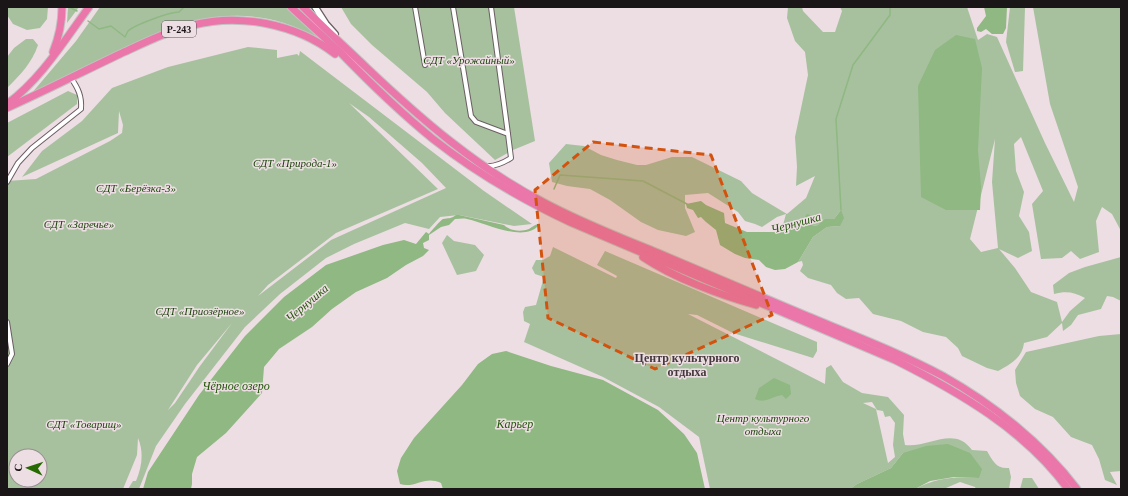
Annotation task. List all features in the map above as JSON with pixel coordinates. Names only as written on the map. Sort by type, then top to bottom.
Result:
[{"type":"highway","points":[[50,61],[62,21],[62,7]]},
{"type":"highway","points":[[7,104],[27,86],[50,61],[89,7]]},
{"type":"highway","points":[[291,7],[354,68],[432,138],[492,181],[544,210],[895,360],[954,391],[1005,426],[1049,466],[1068,489]]},
{"type":"highway","points":[[303,7],[417,115],[481,165],[523,192],[572,216],[890,351],[941,375],[975,396],[1024,434],[1054,462],[1077,489]]},
{"type":"highway","name":"Р-243","points":[[7,108],[180,28],[206,22],[234,20],[266,24],[295,32],[330,50],[354,68]]},
{"type":"main road","points":[[315,7],[329,27],[360,61]]},
{"type":"street","points":[[415,7],[425,65]]},
{"type":"street","points":[[453,7],[471,116],[476,122],[508,134]]},
{"type":"street","points":[[481,165],[493,166],[501,164],[511,158],[491,7]]},
{"type":"street","points":[[7,182],[18,163],[32,148],[81,109],[82,100],[79,90],[71,78]]},
{"type":"street","points":[[7,322],[12,354],[7,364]]},
{"type":"highlighted area","points":[[593,142],[711,155],[772,315],[655,369],[548,318],[535,190]]},
{"type":"green space","points":[[7,7],[48,7],[47,19],[40,28],[27,30],[13,24],[7,15]]},
{"type":"green space","points":[[68,7],[79,7],[67,23]]},
{"type":"green space","points":[[100,7],[287,7],[318,37],[284,23],[268,19],[238,16],[209,18],[164,30],[31,94],[76,41]]},
{"type":"green space","name":"СДТ «Урожайный»","points":[[341,7],[514,7],[535,141],[513,150],[495,160],[445,113],[427,92],[372,45],[351,24]]},
{"type":"green space","points":[[788,7],[802,7],[803,11],[823,32],[835,32],[842,11],[840,7],[967,7],[978,40],[987,34],[997,37],[1045,143],[1074,202],[1078,187],[1050,104],[1033,7],[1121,7],[1121,231],[1112,214],[1102,207],[1096,221],[1099,252],[1080,259],[1071,251],[1062,258],[1041,259],[1032,204],[1043,191],[1021,137],[1014,144],[1016,171],[1024,192],[1019,216],[1029,232],[1032,251],[1018,258],[999,249],[1015,268],[1031,292],[1057,302],[1062,322],[1070,311],[1085,298],[1077,294],[1070,293],[1054,294],[1053,285],[1069,273],[1085,267],[1121,257],[1121,301],[1107,296],[1101,309],[1078,315],[1071,325],[1063,331],[1062,323],[1047,337],[1024,343],[1018,357],[998,371],[987,368],[962,356],[958,348],[946,337],[923,332],[901,321],[873,314],[859,298],[846,299],[837,293],[831,285],[808,278],[800,271],[803,265],[802,261],[798,262],[813,237],[827,227],[840,226],[841,210],[834,219],[818,225],[813,226],[810,215],[802,221],[796,221],[790,226],[783,225],[786,214],[777,217],[762,227],[745,221],[738,212],[708,193],[685,195],[685,208],[695,232],[686,236],[658,230],[641,222],[610,200],[590,189],[567,186],[552,182],[549,163],[566,144],[584,146],[601,155],[637,165],[646,165],[672,157],[692,157],[741,181],[752,193],[787,214],[806,198],[815,176],[796,186],[797,167],[795,137],[808,75],[805,52],[795,41],[787,18]],"holes":[[[995,139],[992,182],[998,248],[981,252],[970,239]]]},
{"type":"green space","points":[[1010,7],[1025,7],[1023,71],[1015,72],[1006,42]]},
{"type":"green space","points":[[26,39],[33,39],[38,45],[29,63],[7,88],[7,57],[14,48]]},
{"type":"green space","points":[[248,47],[277,50],[277,58],[297,54],[299,56],[300,51],[484,191],[532,224],[514,226],[459,215],[440,217],[429,229],[405,223],[354,244],[326,258],[280,294],[245,327],[185,404],[156,446],[139,489],[128,489],[133,481],[136,481],[141,465],[142,454],[138,438],[137,455],[123,489],[7,489],[7,181],[36,179],[110,141],[122,133],[123,125],[119,111],[118,133],[22,177],[42,151],[82,121],[112,88],[168,67]],"holes":[[[349,103],[369,117],[422,163],[446,188],[331,240],[258,296],[268,285],[336,233],[438,189]],[[232,323],[175,403],[168,410],[197,365]]]},
{"type":"green space","points":[[68,91],[77,95],[77,104],[7,157],[7,123]]},
{"type":"green space","points":[[447,235],[454,241],[475,245],[484,255],[476,271],[457,275],[442,243]]},
{"type":"green space","name":"Центр культурного отдыха","points":[[553,247],[616,278],[617,276],[597,265],[605,251],[817,342],[817,351],[813,358],[733,333],[697,315],[688,314],[825,384],[826,368],[831,365],[843,382],[862,393],[888,397],[904,415],[903,434],[905,445],[923,444],[949,438],[957,439],[965,443],[972,450],[987,451],[998,466],[1009,468],[1011,477],[1009,489],[976,489],[975,487],[960,482],[946,488],[915,489],[939,480],[979,478],[903,453],[891,468],[857,484],[850,489],[710,489],[699,437],[659,407],[603,377],[524,342],[530,324],[524,321],[523,312],[525,307],[536,305],[544,277],[535,274],[532,268],[536,260],[543,260],[550,256]],"holes":[[[872,402],[877,410],[883,411],[885,417],[890,416],[895,423],[893,445],[895,457],[888,463],[876,409],[863,403]]]},
{"type":"green space","points":[[1121,334],[1121,471],[1110,472],[1117,485],[1105,480],[1099,459],[1092,445],[1071,437],[1053,417],[1035,409],[1020,396],[1016,383],[1015,370],[1026,352],[1099,336]]},
{"type":"green space","points":[[1023,478],[1032,478],[1039,489],[1020,489]]},
{"type":"water","points":[[984,7],[1007,7],[1006,28],[1003,34],[992,34],[986,29],[981,32],[977,31],[977,28],[986,16]]},
{"type":"water","points":[[956,35],[975,39],[982,68],[978,150],[981,187],[980,210],[946,210],[921,197],[918,86],[935,50]]},
{"type":"water","points":[[701,201],[706,205],[724,213],[725,223],[747,232],[777,232],[783,225],[790,226],[796,221],[802,221],[807,214],[810,215],[813,226],[818,225],[825,219],[834,219],[841,210],[844,218],[840,226],[827,227],[813,237],[798,262],[785,269],[775,270],[766,267],[759,260],[745,258],[720,245],[716,230],[701,217],[698,218],[693,210],[687,208],[686,204]]},
{"type":"water","name":"Чёрное озеро","points":[[456,215],[504,225],[509,229],[519,231],[529,229],[537,224],[539,225],[532,230],[515,232],[467,219],[455,219],[449,225],[441,227],[429,235],[429,240],[423,243],[424,248],[429,250],[423,256],[387,278],[356,292],[332,309],[312,327],[279,349],[264,367],[262,393],[226,433],[197,457],[192,474],[191,489],[143,489],[148,472],[199,395],[245,336],[284,297],[326,265],[383,245],[404,240],[416,244],[426,232],[429,234],[443,219],[451,218]]},
{"type":"water","name":"Карьер","points":[[506,351],[551,366],[603,380],[658,410],[684,434],[697,453],[705,489],[443,489],[441,483],[430,480],[410,485],[400,484],[397,471],[401,458],[414,438],[462,385],[478,364],[492,354]]},
{"type":"water","points":[[774,378],[790,385],[791,394],[786,399],[782,395],[762,401],[755,399],[759,388]]},
{"type":"water","points":[[948,444],[970,453],[982,469],[979,478],[954,477],[930,481],[915,489],[850,489],[857,484],[891,468],[903,453],[926,446]]},
{"type":"waterway","points":[[69,7],[77,11]]},
{"type":"waterway","points":[[88,21],[99,29],[111,26],[125,37],[128,31],[132,28],[160,16],[179,12],[184,7]]},
{"type":"waterway","name":"Чернушка","points":[[841,210],[836,119],[853,65],[890,15],[890,7]]},
{"type":"waterway","name":"Чернушка","points":[[554,189],[560,175],[643,181],[687,204]]},
{"type":"district","name":"Центр культурного отдыха","points":[[687,365]]},
{"type":"park label","name":"СДТ «Природа-1»","points":[[295,163]]},
{"type":"park label","name":"СДТ «Берёзка-3»","points":[[136,188]]},
{"type":"park label","name":"СДТ «Заречье»","points":[[79,224]]},
{"type":"park label","name":"СДТ «Приозёрное»","points":[[200,311]]},
{"type":"park label","name":"СДТ «Товарищ»","points":[[84,424]]}]
